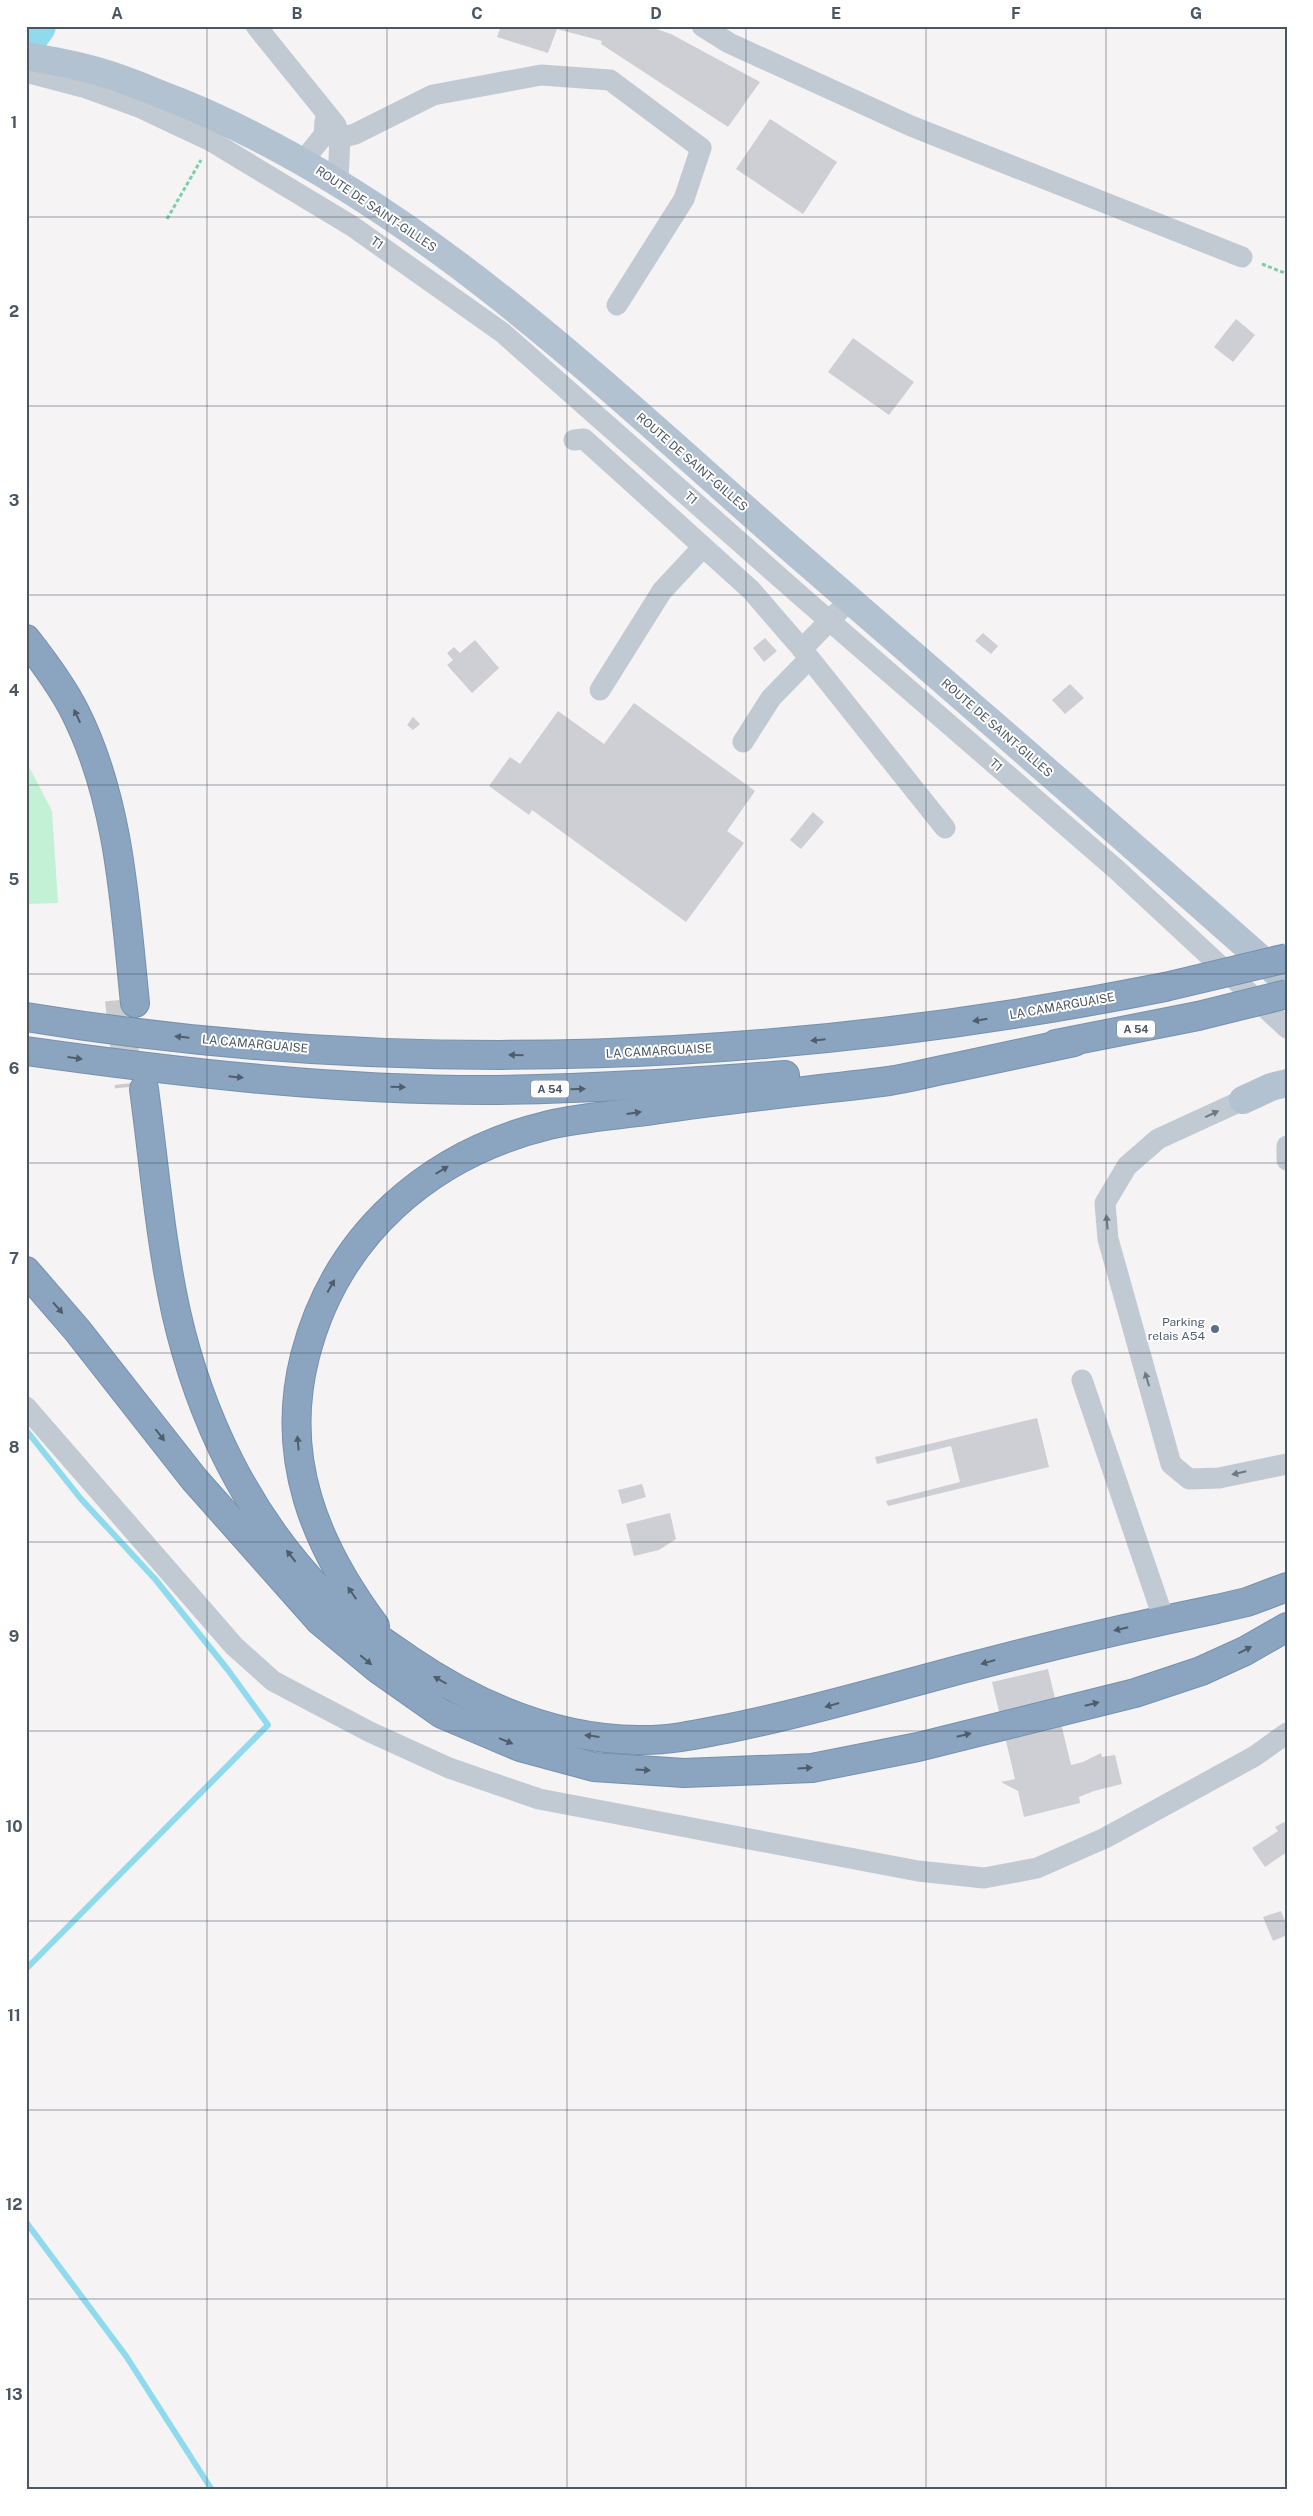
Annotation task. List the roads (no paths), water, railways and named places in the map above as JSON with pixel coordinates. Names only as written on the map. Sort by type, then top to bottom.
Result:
[{"type":"highway","points":[[26,639],[59,683],[76,712],[107,799],[125,908],[127,1001],[89,794],[67,736],[34,676],[26,667]]},
{"type":"highway","name":"LA CAMARGUAISE","points":[[26,1017],[79,1026],[241,1043],[370,1053],[547,1055],[688,1050],[815,1040],[940,1026],[1066,1007],[1165,987],[1287,958]]},
{"type":"highway","name":"A 54","points":[[26,1051],[250,1079],[378,1087],[497,1090],[610,1088],[846,1070],[1074,1042],[1198,1016],[1287,994]]},
{"type":"highway","points":[[26,999],[43,1003],[79,1026]]},
{"type":"highway","points":[[391,1647],[344,1583],[317,1529],[301,1472],[297,1423],[300,1375],[316,1320],[327,1291],[341,1267],[369,1229],[390,1207],[430,1177],[455,1162],[517,1134],[551,1124],[705,1102],[893,1080],[1074,1042]]},
{"type":"highway","points":[[270,1564],[238,1512],[200,1440],[170,1357],[151,1253],[137,1088],[176,1311],[202,1402],[235,1476],[298,1566],[326,1597],[360,1627],[473,1698],[518,1718],[557,1730],[588,1736],[640,1740],[692,1735],[796,1715],[1035,1648],[1247,1602],[1287,1587]]},
{"type":"highway","points":[[26,1272],[77,1330],[194,1479],[320,1621],[378,1669],[442,1714],[520,1747],[594,1767],[684,1773],[812,1768],[918,1747],[1135,1693],[1201,1671],[1245,1651],[1287,1627]]},
{"type":"main road","name":"ROUTE DE SAINT-GILLES","points":[[36,66],[90,69],[130,82],[223,120],[338,181],[427,242],[536,326],[1120,834],[1287,982]]},
{"type":"main road","points":[[1243,1100],[1271,1087],[1287,1083]]},
{"type":"street","points":[[256,26],[325,114],[332,137],[338,181]]},
{"type":"street","points":[[702,26],[729,43],[911,126],[1242,257]]},
{"type":"street","name":"T1","points":[[36,66],[141,108],[211,141],[352,226],[504,333],[830,621],[1117,870],[1287,1028]]},
{"type":"street","points":[[303,161],[332,137],[354,134],[433,95],[541,75],[610,80],[701,148],[684,200],[617,305]]},
{"type":"street","points":[[574,440],[584,439],[751,590],[806,654],[945,828]]},
{"type":"street","points":[[600,690],[662,591],[703,547]]},
{"type":"street","points":[[743,742],[772,698],[830,621],[850,600]]},
{"type":"street","points":[[1243,1100],[1158,1139],[1127,1166],[1105,1204],[1108,1239],[1171,1464],[1189,1479],[1219,1478],[1287,1464]]},
{"type":"street","points":[[1287,1146],[1287,1160]]},
{"type":"street","points":[[1082,1380],[1164,1620]]},
{"type":"street","points":[[26,1407],[234,1646],[273,1681],[370,1732],[449,1768],[540,1798],[918,1871],[984,1878],[1037,1868],[1105,1838],[1256,1756],[1287,1734]]},
{"type":"waterway","points":[[26,41],[37,26]]},
{"type":"waterway","points":[[26,1430],[81,1499],[155,1579],[228,1670],[268,1725],[26,1969]]},
{"type":"waterway","points":[[26,2222],[126,2356],[212,2490]]},
{"type":"tunnel","points":[[119,1000],[129,1087]]},
{"type":"place","name":"Parking relais A54","points":[[1215,1329]]}]
